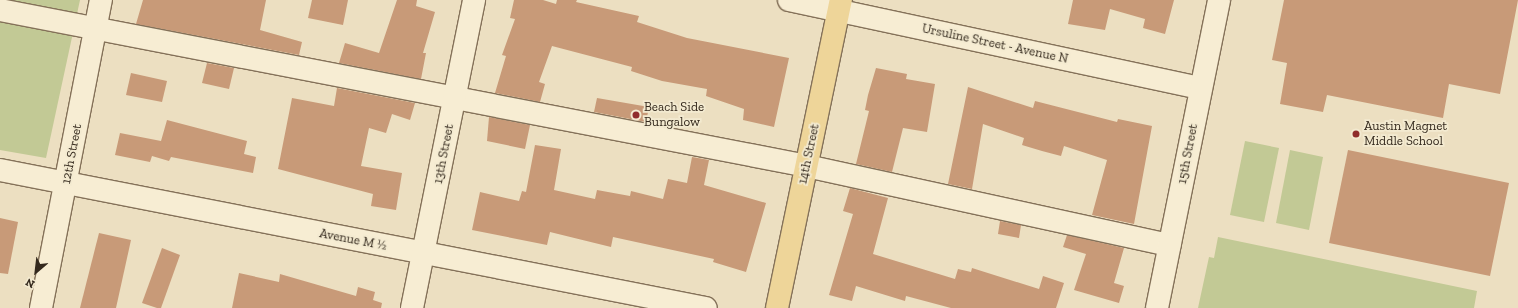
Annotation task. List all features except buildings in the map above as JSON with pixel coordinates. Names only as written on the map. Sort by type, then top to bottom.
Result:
[{"type":"main road","name":"14th Street","points":[[777,308],[840,5]]},
{"type":"street","name":"12th Street","points":[[41,308],[67,183],[101,0]]},
{"type":"street","name":"13th Street","points":[[412,308],[474,0]]},
{"type":"street","name":"Ursuline Street - Avenue N","points":[[789,0],[840,5],[1201,88]]},
{"type":"street","name":"15th Street","points":[[1157,308],[1219,0]]},
{"type":"street","points":[[0,10],[807,166],[1170,245]]},
{"type":"street","name":"Avenue M ½","points":[[0,170],[706,308]]},
{"type":"green space","points":[[0,0],[80,0],[46,158],[0,150]]},
{"type":"green space","points":[[1245,141],[1279,148],[1264,222],[1230,215]]},
{"type":"green space","points":[[1290,150],[1323,157],[1309,230],[1276,223]]},
{"type":"green space","points":[[1218,237],[1477,291],[1474,308],[1198,308],[1209,257],[1214,258]]},
{"type":"place","name":"Beach Side Bungalow","points":[[636,115]]},
{"type":"place","name":"Austin Magnet Middle School","points":[[1356,134]]}]
